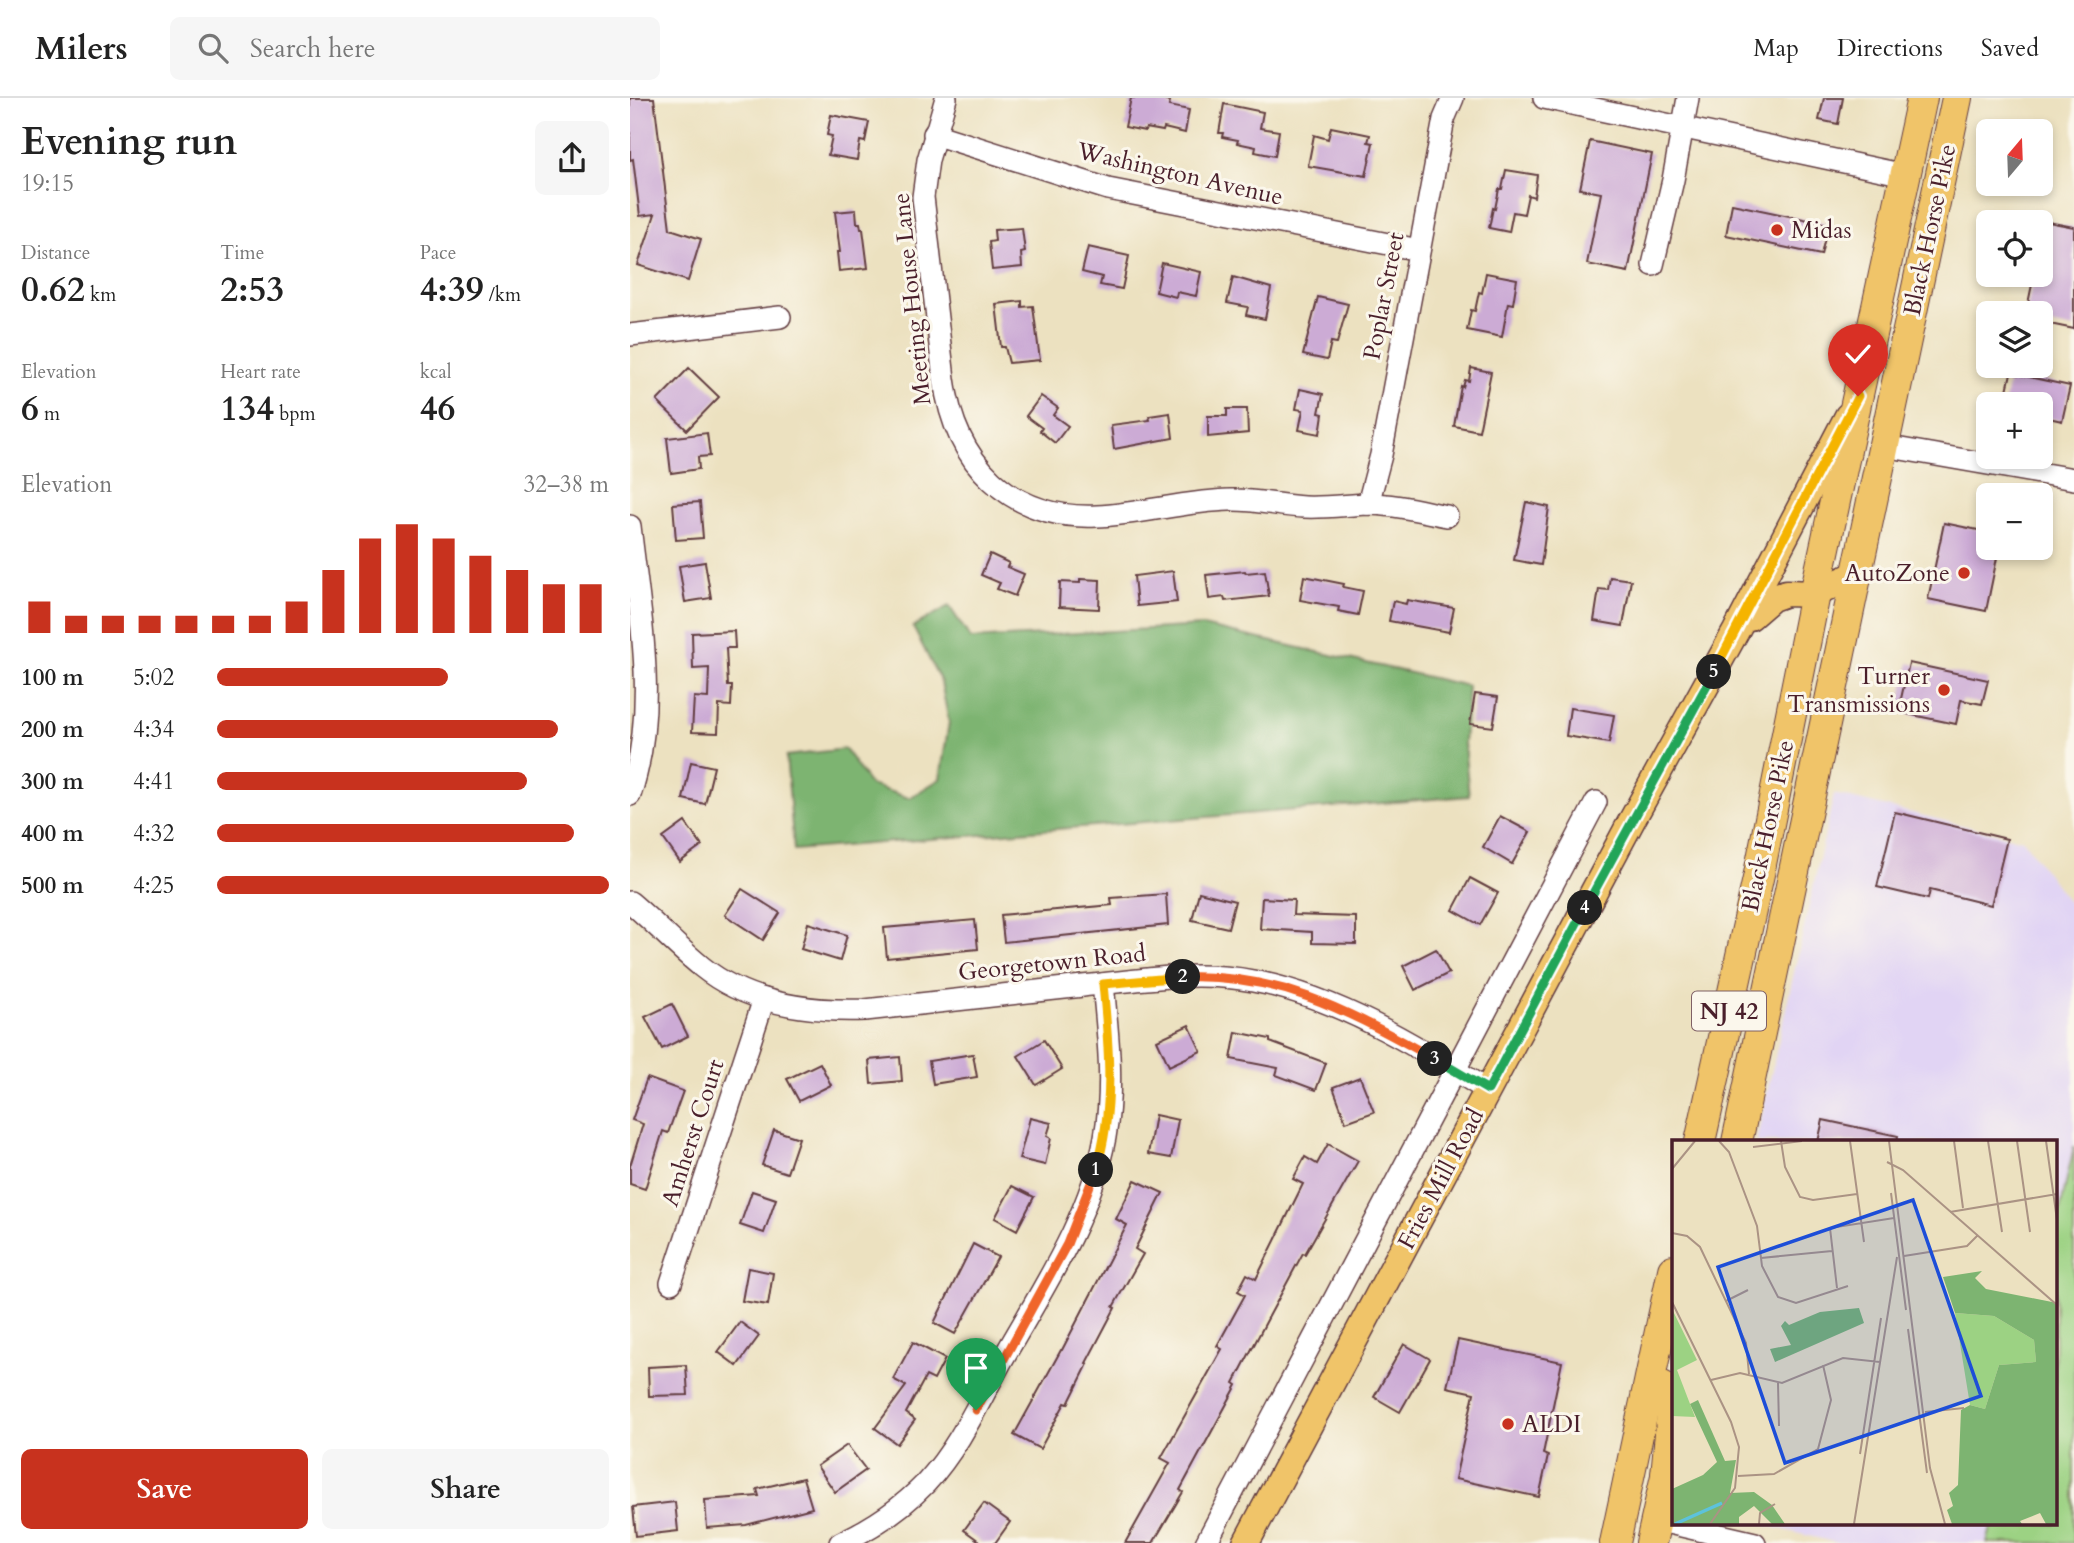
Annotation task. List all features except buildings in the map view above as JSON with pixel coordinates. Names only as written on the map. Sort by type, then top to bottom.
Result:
[{"type":"highway","name":"Black Horse Pike","points":[[1700,1140],[1922,98]]},
{"type":"highway","name":"Black Horse Pike","points":[[1737,1140],[1958,98]]},
{"type":"highway","points":[[1715,1074],[1721,1094],[1716,1140]]},
{"type":"highway","points":[[1615,1543],[1672,1275]]},
{"type":"highway","points":[[1650,1381],[1666,1387],[1672,1393]]},
{"type":"highway","points":[[1666,1475],[1672,1412]]},
{"type":"highway","points":[[1653,1532],[1672,1446]]},
{"type":"main road","name":"Fries Mill Road","points":[[1246,1543],[1634,817],[1737,631],[1858,396]]},
{"type":"main road","name":"Fries Mill Road","points":[[1737,631],[1772,598],[1786,593],[1815,594],[1856,574]]},
{"type":"street","name":"Meeting House Lane","points":[[946,98],[934,134],[924,187],[923,210],[948,405],[966,450],[997,486],[1028,504],[1076,516],[1101,516],[1228,500],[1303,507],[1368,505],[1405,508],[1447,516]]},
{"type":"street","name":"Poplar Street","points":[[1368,505],[1381,455],[1444,119],[1453,98]]},
{"type":"street","points":[[1544,98],[1905,175]]},
{"type":"street","points":[[1653,265],[1688,98]]},
{"type":"street","name":"Washington Avenue","points":[[934,134],[1108,189],[1419,250]]},
{"type":"street","points":[[630,335],[780,317]]},
{"type":"street","points":[[1884,446],[2074,479]]},
{"type":"street","points":[[630,526],[645,662],[646,703],[635,780],[630,795]]},
{"type":"street","name":"Fries Mill Road","points":[[1206,1543],[1595,802]]},
{"type":"street","name":"Georgetown Road","points":[[630,902],[702,967],[740,990],[764,999],[813,1009],[865,1010],[1103,984],[1194,977],[1235,978],[1268,984],[1344,1010],[1488,1090]]},
{"type":"street","points":[[840,1543],[876,1525],[892,1513],[925,1484],[953,1451],[1075,1228],[1098,1162],[1108,1115],[1109,1068],[1103,984]]},
{"type":"street","name":"Amherst Court","points":[[671,1283],[764,999]]},
{"type":"street","points":[[1653,1532],[1755,1543]]},
{"type":"shaded area","points":[[1834,794],[2023,840],[2074,910],[2074,1146],[2056,1229],[2056,1140],[1756,1140]]},
{"type":"shaded area","points":[[1769,1526],[1991,1526],[1987,1543],[1837,1543]]},
{"type":"green space","points":[[949,606],[971,639],[1203,626],[1468,686],[1464,743],[1469,796],[794,850],[786,756],[845,749],[870,785],[909,798],[940,779],[949,722],[941,682],[913,627]]},
{"type":"green space","points":[[2074,1146],[2074,1543],[1987,1543],[1991,1526],[2056,1526],[2056,1229]]},
{"type":"place","name":"Midas","points":[[1777,230]]},
{"type":"place","name":"AutoZone","points":[[1964,573]]},
{"type":"place","name":"Turner Transmissions","points":[[1944,690]]},
{"type":"place","name":"ALDI","points":[[1508,1424]]},
{"type":"route","points":[[976,1410],[1075,1228],[1098,1162],[1104,1140],[1110,1090],[1103,984],[1155,978],[1214,977],[1250,980],[1287,989],[1344,1010],[1488,1090],[1737,631],[1858,396]]}]
